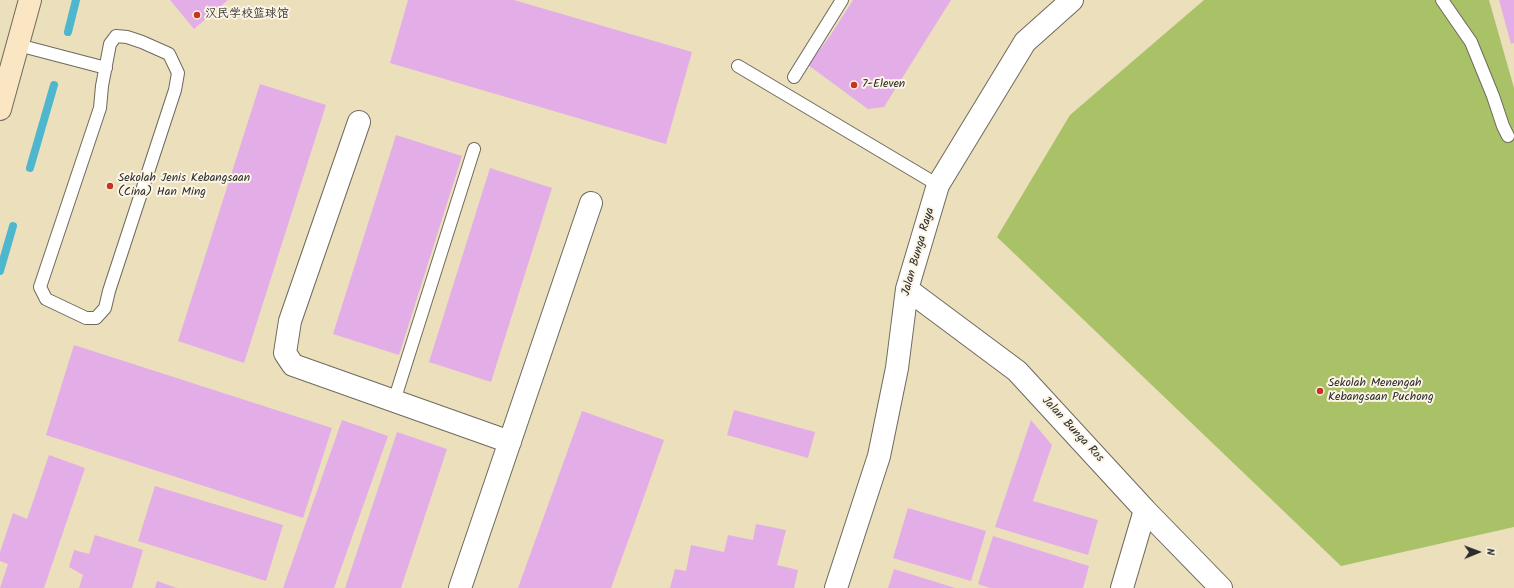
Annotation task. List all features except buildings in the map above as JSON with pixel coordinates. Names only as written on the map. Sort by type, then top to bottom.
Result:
[{"type":"street","points":[[0,109],[30,0]]},
{"type":"street","name":"Jalan Bunga Raya","points":[[836,588],[879,456],[897,368],[907,289],[938,185],[1025,42],[1072,0]]},
{"type":"street","points":[[359,122],[290,321],[285,353],[293,366],[510,442]]},
{"type":"street","points":[[460,588],[591,203]]},
{"type":"street","name":"Jalan Bunga Ros","points":[[907,289],[1017,371],[1145,510],[1222,588]]},
{"type":"street","points":[[1122,588],[1145,510]]},
{"type":"lane","points":[[794,77],[842,0]]},
{"type":"lane","points":[[1442,0],[1471,42],[1508,136]]},
{"type":"lane","points":[[116,36],[127,37],[142,42],[169,54],[178,73],[175,90],[109,291],[105,308],[96,318],[86,318],[46,298],[40,287],[100,108],[102,86],[106,68],[110,44],[116,36]]},
{"type":"lane","points":[[18,45],[106,68]]},
{"type":"lane","points":[[738,66],[938,185]]},
{"type":"lane","points":[[394,401],[474,149]]},
{"type":"green space","name":"Sekolah Menengah Kebangsaan Puchong","points":[[1204,0],[1489,0],[1514,88],[1514,527],[1341,566],[997,237],[1070,115]]},
{"type":"waterway","points":[[68,32],[76,0]]},
{"type":"waterway","points":[[30,168],[54,85]]},
{"type":"waterway","points":[[0,271],[13,226]]},
{"type":"place","name":"汉民学校篮球馆","points":[[197,15]]},
{"type":"place","name":"7-Eleven","points":[[854,85]]},
{"type":"place","name":"Sekolah Jenis Kebangsaan (Cina) Han Ming","points":[[110,186]]},
{"type":"place","name":"Sekolah Menengah Kebangsaan Puchong","points":[[1320,391]]}]
